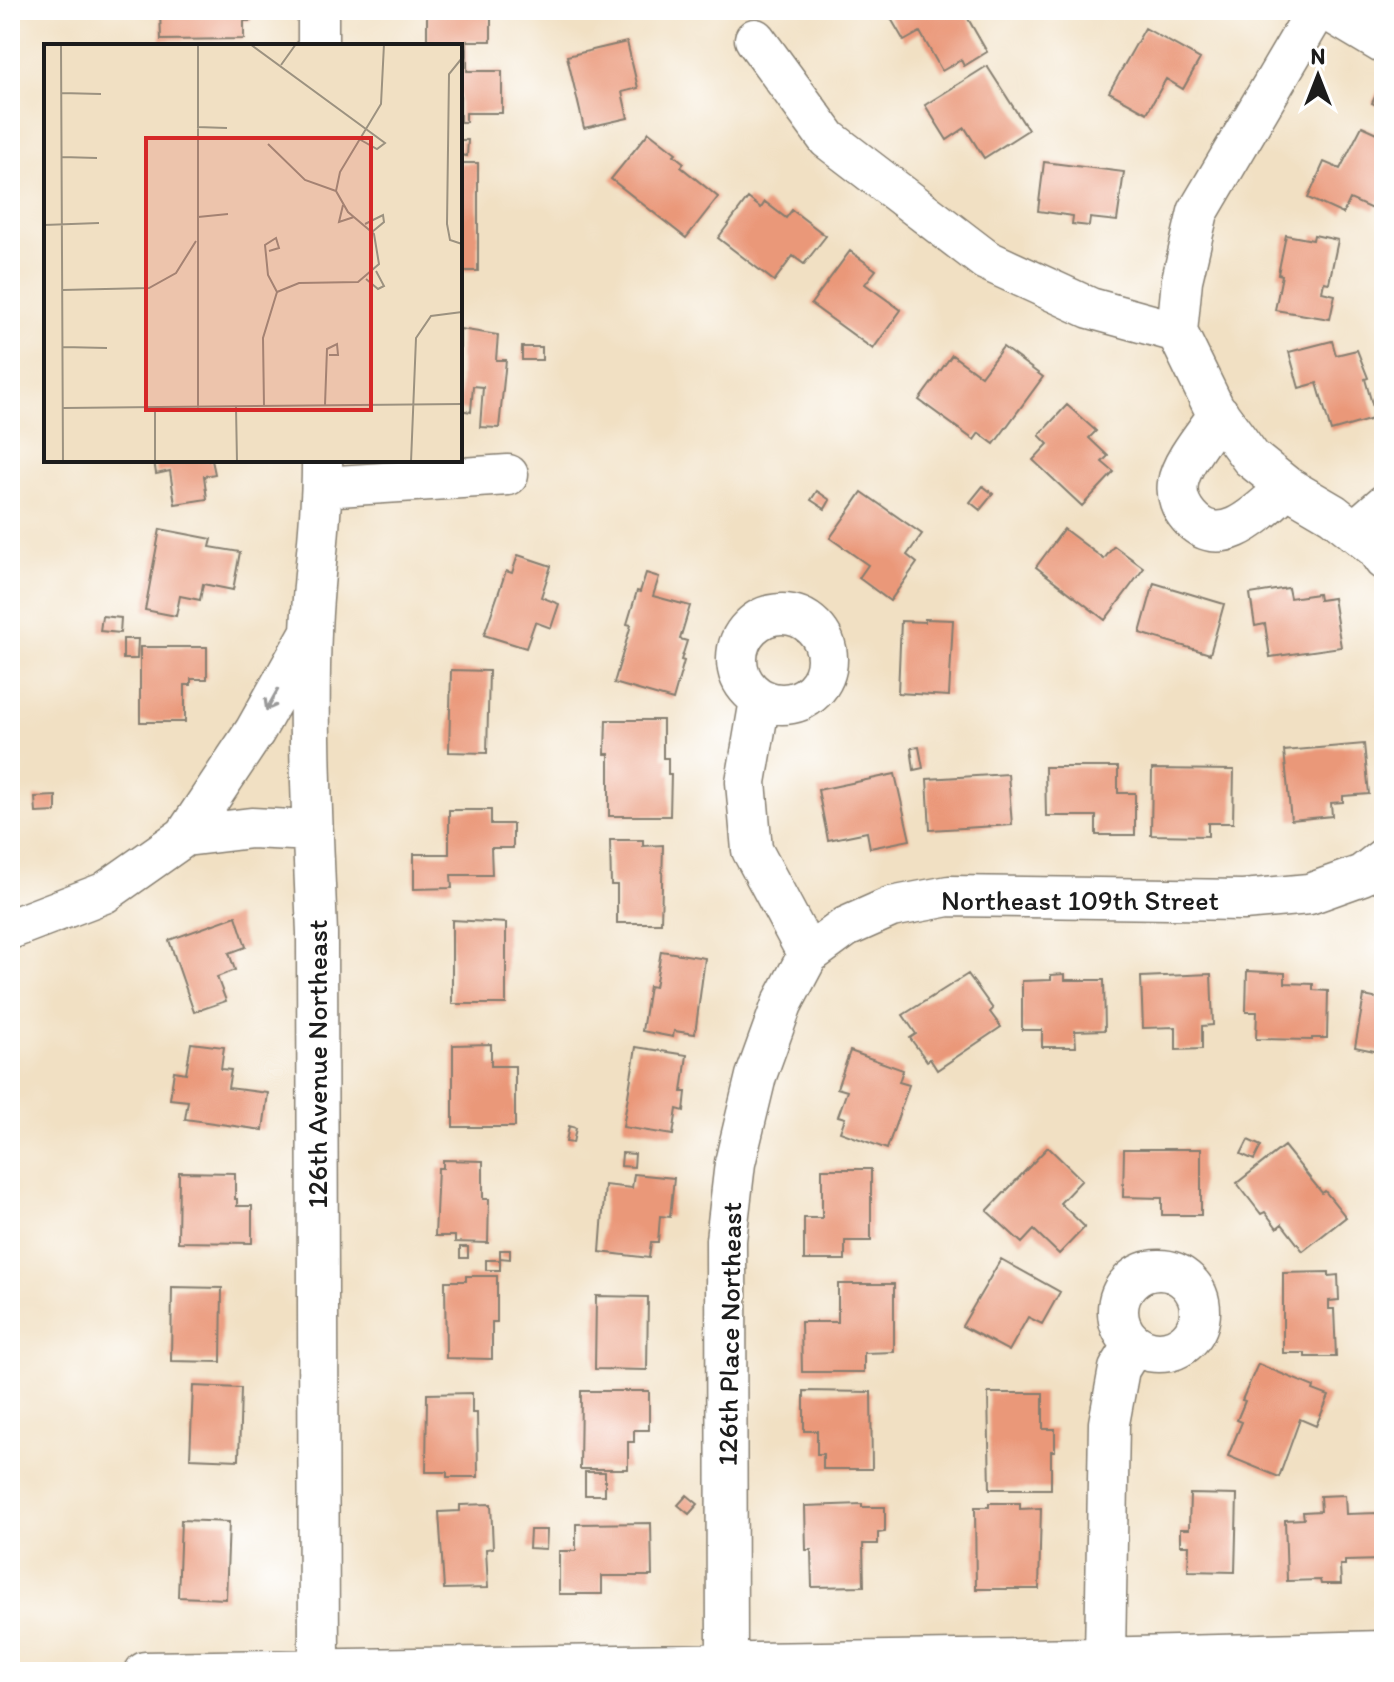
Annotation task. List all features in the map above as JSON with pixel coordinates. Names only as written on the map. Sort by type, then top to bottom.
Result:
[{"type":"street","points":[[318,10],[318,44]]},
{"type":"street","points":[[1317,10],[1198,212],[1182,280],[1177,332],[1219,414],[1251,458],[1287,487],[1333,514],[1376,548],[1384,560]]},
{"type":"street","points":[[1327,10],[1384,44]]},
{"type":"street","points":[[755,39],[828,139],[986,260],[1090,308],[1177,332]]},
{"type":"street","points":[[1219,414],[1181,472],[1178,485],[1185,512],[1194,522],[1217,531],[1241,527],[1287,487]]},
{"type":"street","points":[[322,474],[508,475]]},
{"type":"street","name":"126th Avenue Northeast","points":[[319,1669],[317,933],[311,632],[322,474]]},
{"type":"street","points":[[1354,531],[1384,505]]},
{"type":"street","points":[[10,929],[104,893],[185,836],[255,731],[311,632]]},
{"type":"street","points":[[764,700],[758,712],[746,782],[752,850],[808,955]]},
{"type":"street","points":[[185,836],[251,828],[313,831]]},
{"type":"street","name":"Northeast 109th Street","points":[[808,955],[846,927],[891,907],[949,896],[1243,900],[1309,894],[1377,876]]},
{"type":"street","name":"126th Place Northeast","points":[[727,1661],[726,1240],[735,1163],[756,1076],[782,1004],[808,955]]},
{"type":"street","points":[[1105,1656],[1109,1423],[1119,1369],[1134,1345]]},
{"type":"street","points":[[145,1672],[559,1668],[727,1661],[1384,1651]]},
{"type":"building","points":[[160,10],[251,10],[251,21],[244,21],[244,39],[161,40]]},
{"type":"building","points":[[427,10],[491,10],[491,41],[467,41],[467,71],[502,71],[502,113],[466,113],[466,122],[462,122],[462,44],[427,44]]},
{"type":"building","points":[[886,10],[963,10],[987,52],[964,66],[961,60],[942,71],[920,32],[904,41]]},
{"type":"building","points":[[1145,28],[1200,59],[1183,89],[1166,79],[1147,113],[1109,92]]},
{"type":"building","points":[[627,42],[638,88],[622,92],[628,118],[584,128],[567,56]]},
{"type":"building","points":[[987,66],[1028,130],[984,158],[965,128],[947,140],[925,105]]},
{"type":"building","points":[[1384,78],[1384,109],[1372,103]]},
{"type":"building","points":[[1362,126],[1384,136],[1383,202],[1379,200],[1374,210],[1350,199],[1343,214],[1308,198],[1324,162],[1340,169]]},
{"type":"building","points":[[649,132],[676,153],[674,155],[684,163],[681,167],[718,197],[686,238],[611,179]]},
{"type":"building","points":[[462,140],[468,140],[467,156],[462,155]]},
{"type":"building","points":[[1044,162],[1124,172],[1117,221],[1090,218],[1089,226],[1072,224],[1073,216],[1038,211]]},
{"type":"building","points":[[462,163],[478,163],[478,271],[462,271]]},
{"type":"building","points":[[748,198],[761,208],[765,202],[786,218],[792,210],[826,236],[804,264],[793,256],[774,281],[718,238]]},
{"type":"building","points":[[1286,235],[1313,240],[1314,235],[1338,240],[1329,283],[1324,282],[1322,292],[1335,295],[1330,319],[1275,310]]},
{"type":"building","points":[[850,251],[876,270],[865,284],[901,310],[873,349],[811,304]]},
{"type":"building","points":[[462,329],[498,335],[496,360],[506,360],[499,428],[480,427],[483,387],[473,386],[471,412],[462,410]]},
{"type":"building","points":[[1332,341],[1336,355],[1357,350],[1368,378],[1365,379],[1376,418],[1331,431],[1317,383],[1299,388],[1289,352]]},
{"type":"building","points":[[522,347],[542,347],[542,360],[522,360]]},
{"type":"building","points":[[1003,347],[1043,377],[994,444],[979,433],[974,440],[919,400],[952,355],[981,376]]},
{"type":"building","points":[[1067,405],[1096,431],[1089,438],[1108,456],[1102,462],[1114,472],[1082,506],[1033,460],[1048,444],[1039,435]]},
{"type":"building","points":[[154,462],[212,462],[215,474],[204,476],[207,499],[175,504],[170,471],[156,474]]},
{"type":"building","points":[[983,486],[993,494],[980,510],[970,502]]},
{"type":"building","points":[[817,491],[830,500],[825,509],[811,500]]},
{"type":"building","points":[[862,492],[922,534],[907,555],[917,563],[890,601],[859,578],[868,565],[830,538]]},
{"type":"building","points":[[160,529],[212,539],[210,547],[240,552],[233,590],[203,584],[200,600],[180,596],[176,616],[145,610]]},
{"type":"building","points":[[1064,529],[1104,559],[1114,546],[1144,568],[1105,620],[1036,567]]},
{"type":"building","points":[[518,555],[551,566],[541,597],[559,604],[551,628],[535,622],[526,648],[484,635],[506,571],[512,573]]},
{"type":"building","points":[[646,573],[659,577],[653,596],[690,606],[680,639],[687,641],[673,700],[614,683],[631,625],[627,624]]},
{"type":"building","points":[[1154,583],[1224,604],[1210,654],[1140,633]]},
{"type":"building","points":[[1288,588],[1290,598],[1318,594],[1319,600],[1333,598],[1341,647],[1270,657],[1265,624],[1255,626],[1250,594]]},
{"type":"building","points":[[102,616],[121,618],[120,633],[100,631]]},
{"type":"building","points":[[925,619],[953,620],[949,696],[898,693],[901,621],[925,622]]},
{"type":"building","points":[[123,639],[138,639],[137,659],[123,659]]},
{"type":"building","points":[[140,647],[207,647],[207,679],[191,679],[191,685],[185,685],[185,722],[140,722]]},
{"type":"building","points":[[451,670],[489,671],[487,753],[449,752]]},
{"type":"building","points":[[606,720],[663,720],[663,758],[668,758],[668,774],[671,774],[670,816],[609,816]]},
{"type":"building","points":[[1364,744],[1369,794],[1343,796],[1343,802],[1331,803],[1332,816],[1291,820],[1284,751]]},
{"type":"building","points":[[919,747],[923,768],[914,770],[911,748]]},
{"type":"building","points":[[1045,767],[1118,767],[1118,793],[1135,793],[1135,835],[1096,835],[1096,816],[1046,816]]},
{"type":"building","points":[[1152,769],[1234,770],[1233,823],[1208,823],[1208,836],[1151,835]]},
{"type":"building","points":[[895,774],[910,840],[870,848],[867,832],[828,840],[818,790]]},
{"type":"building","points":[[1008,774],[1012,825],[930,830],[927,779]]},
{"type":"building","points":[[56,796],[56,812],[36,813],[35,797]]},
{"type":"building","points":[[449,810],[491,810],[491,824],[513,824],[513,848],[491,848],[492,875],[451,875],[452,888],[414,889],[414,854],[449,854]]},
{"type":"building","points":[[610,840],[643,840],[643,846],[663,845],[661,923],[617,923],[617,885],[611,885]]},
{"type":"building","points":[[236,916],[246,947],[229,953],[235,970],[217,977],[226,1001],[194,1012],[169,940]]},
{"type":"building","points":[[452,920],[506,923],[506,1004],[452,1004]]},
{"type":"building","points":[[661,951],[705,958],[695,1034],[674,1031],[673,1037],[642,1031],[649,986],[655,987]]},
{"type":"building","points":[[1247,971],[1285,973],[1285,983],[1313,984],[1313,990],[1328,991],[1327,1038],[1256,1039],[1257,1012],[1246,1012]]},
{"type":"building","points":[[968,974],[993,1009],[990,1012],[1001,1027],[937,1070],[910,1038],[916,1034],[903,1015]]},
{"type":"building","points":[[1065,974],[1065,980],[1104,980],[1105,1030],[1075,1031],[1076,1047],[1042,1047],[1042,1030],[1022,1030],[1022,981],[1051,980],[1051,975]]},
{"type":"building","points":[[1211,974],[1213,1025],[1202,1026],[1202,1049],[1176,1050],[1176,1027],[1143,1028],[1141,977]]},
{"type":"building","points":[[1364,996],[1384,1000],[1384,1053],[1355,1047]]},
{"type":"building","points":[[191,1043],[224,1047],[221,1069],[231,1070],[228,1088],[268,1093],[263,1130],[185,1119],[188,1101],[170,1099],[174,1071],[186,1073]]},
{"type":"building","points":[[491,1044],[491,1066],[515,1066],[515,1127],[453,1127],[453,1045]]},
{"type":"building","points":[[636,1047],[687,1055],[682,1092],[686,1092],[684,1111],[677,1109],[673,1135],[623,1127]]},
{"type":"building","points":[[850,1051],[903,1070],[899,1082],[909,1085],[887,1149],[840,1132],[845,1118],[838,1116],[847,1091],[837,1088]]},
{"type":"building","points":[[569,1126],[576,1128],[573,1143],[566,1142]]},
{"type":"building","points":[[1248,1140],[1261,1146],[1254,1160],[1241,1154]]},
{"type":"building","points":[[1284,1146],[1346,1217],[1303,1251],[1282,1224],[1277,1228],[1265,1212],[1261,1214],[1237,1183]]},
{"type":"building","points":[[1048,1147],[1082,1180],[1060,1203],[1085,1227],[1059,1254],[1034,1230],[1022,1243],[987,1211]]},
{"type":"building","points":[[1124,1149],[1201,1149],[1201,1215],[1162,1215],[1162,1198],[1123,1197]]},
{"type":"building","points":[[622,1153],[635,1154],[634,1167],[621,1166]]},
{"type":"building","points":[[443,1160],[483,1161],[483,1199],[489,1199],[488,1243],[455,1242],[455,1236],[435,1236],[438,1168],[443,1168]]},
{"type":"building","points":[[822,1169],[871,1169],[871,1241],[845,1241],[845,1260],[804,1260],[804,1218],[822,1218]]},
{"type":"building","points":[[179,1172],[235,1173],[237,1206],[252,1206],[252,1243],[178,1242]]},
{"type":"building","points":[[634,1174],[674,1178],[670,1217],[660,1216],[658,1242],[651,1242],[649,1258],[600,1252],[605,1185],[632,1188]]},
{"type":"building","points":[[460,1247],[468,1247],[468,1258],[460,1258]]},
{"type":"building","points":[[500,1250],[510,1250],[510,1259],[500,1258]]},
{"type":"building","points":[[1001,1259],[1060,1292],[1042,1324],[1028,1317],[1009,1351],[962,1326]]},
{"type":"building","points":[[486,1260],[500,1260],[500,1270],[486,1270]]},
{"type":"building","points":[[1329,1272],[1329,1276],[1338,1275],[1339,1300],[1329,1301],[1329,1309],[1334,1309],[1336,1357],[1283,1353],[1283,1273]]},
{"type":"building","points":[[466,1276],[497,1276],[497,1322],[492,1322],[492,1359],[446,1358],[445,1281],[466,1281]]},
{"type":"building","points":[[838,1284],[894,1284],[894,1352],[864,1353],[864,1372],[802,1372],[801,1322],[838,1322]]},
{"type":"building","points":[[172,1287],[222,1288],[221,1362],[171,1361]]},
{"type":"building","points":[[596,1296],[648,1297],[647,1370],[595,1369]]},
{"type":"building","points":[[1258,1364],[1329,1396],[1316,1426],[1300,1419],[1279,1477],[1228,1456],[1242,1422],[1237,1420],[1245,1401],[1242,1400]]},
{"type":"building","points":[[193,1386],[241,1388],[239,1460],[190,1458]]},
{"type":"building","points":[[581,1391],[649,1391],[649,1430],[634,1430],[634,1442],[628,1442],[628,1469],[580,1469]]},
{"type":"building","points":[[804,1391],[871,1392],[872,1469],[823,1469],[823,1454],[817,1454],[817,1431],[804,1431]]},
{"type":"building","points":[[472,1393],[472,1413],[477,1413],[478,1477],[447,1477],[447,1472],[426,1472],[427,1394]]},
{"type":"building","points":[[988,1393],[1043,1393],[1043,1429],[1055,1429],[1055,1451],[1051,1451],[1051,1489],[990,1489]]},
{"type":"building","points":[[585,1472],[605,1472],[605,1495],[585,1495]]},
{"type":"building","points":[[1190,1494],[1237,1495],[1235,1572],[1188,1571],[1189,1545],[1180,1545],[1180,1529],[1189,1529]]},
{"type":"building","points":[[687,1495],[698,1504],[689,1514],[678,1505]]},
{"type":"building","points":[[1345,1495],[1346,1514],[1379,1513],[1381,1560],[1345,1561],[1345,1565],[1340,1565],[1341,1584],[1321,1584],[1320,1580],[1287,1581],[1285,1520],[1304,1519],[1303,1512],[1321,1511],[1320,1496]]},
{"type":"building","points":[[989,1503],[1020,1503],[1020,1509],[1041,1508],[1039,1589],[976,1589],[975,1507],[989,1507]]},
{"type":"building","points":[[491,1504],[493,1548],[486,1549],[488,1588],[444,1589],[439,1512],[460,1511],[460,1505]]},
{"type":"building","points":[[862,1504],[862,1507],[885,1507],[885,1532],[878,1533],[878,1544],[863,1544],[864,1586],[812,1587],[811,1550],[806,1550],[805,1506]]},
{"type":"building","points":[[181,1520],[229,1522],[226,1599],[178,1597]]},
{"type":"building","points":[[651,1523],[652,1576],[602,1576],[602,1594],[559,1594],[559,1551],[576,1551],[576,1524]]},
{"type":"building","points":[[530,1530],[547,1530],[546,1549],[529,1548]]}]
